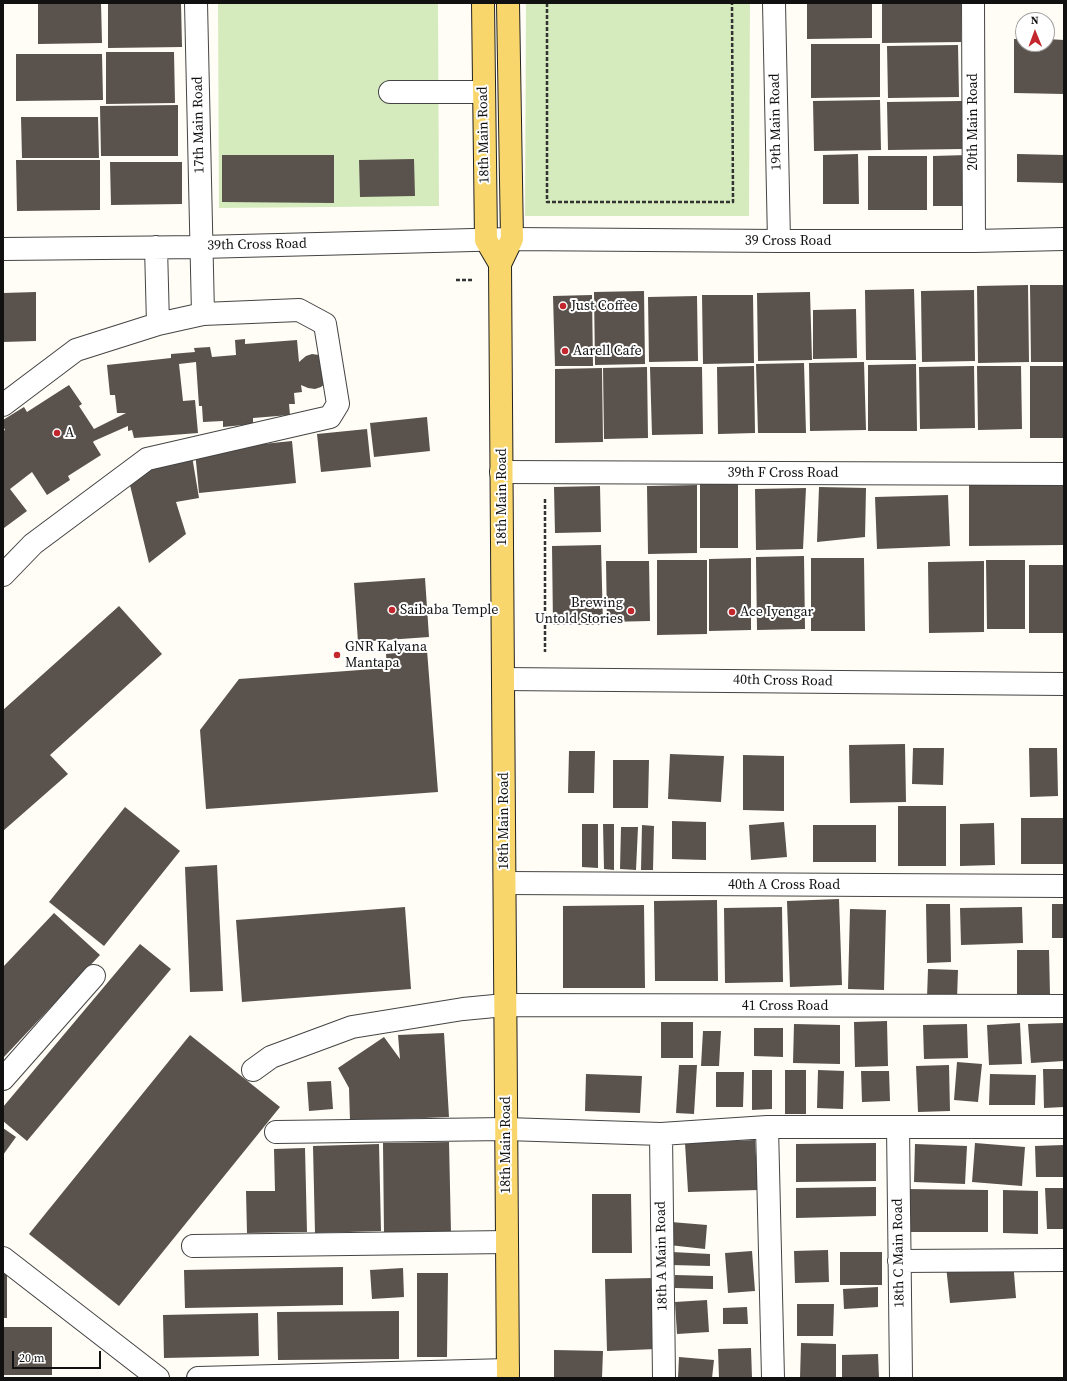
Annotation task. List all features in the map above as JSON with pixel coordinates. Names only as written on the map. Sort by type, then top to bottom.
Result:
[{"type":"main road","name":"18th Main Road","points":[[483,3],[486,240],[500,264]]},
{"type":"main road","name":"18th Main Road","points":[[508,3],[512,239],[500,264],[508,1374]]},
{"type":"street","name":"17th Main Road","points":[[196,3],[203,314]]},
{"type":"street","name":"19th Main Road","points":[[774,3],[779,241]]},
{"type":"street","name":"20th Main Road","points":[[973,3],[974,240]]},
{"type":"street","points":[[390,92],[484,92]]},
{"type":"street","name":"39th Cross Road","points":[[3,249],[201,247],[512,239]]},
{"type":"street","name":"39 Cross Road","points":[[512,239],[779,241],[1064,239]]},
{"type":"street","points":[[156,247],[158,324]]},
{"type":"street","points":[[3,405],[76,350],[158,324],[203,314],[299,310],[325,324],[338,404],[330,417],[147,459],[33,544],[3,575]]},
{"type":"street","name":"39th F Cross Road","points":[[501,472],[1064,474]]},
{"type":"street","name":"40th Cross Road","points":[[503,679],[1064,684]]},
{"type":"street","name":"40th A Cross Road","points":[[504,883],[1064,886]]},
{"type":"street","points":[[3,1078],[94,976]]},
{"type":"street","name":"41 Cross Road","points":[[253,1070],[271,1057],[352,1027],[463,1009],[505,1005],[1064,1006]]},
{"type":"street","points":[[276,1132],[506,1129],[661,1134],[767,1127],[1064,1127]]},
{"type":"street","points":[[767,1127],[772,1378]]},
{"type":"street","name":"18th C Main Road","points":[[898,1127],[901,1378]]},
{"type":"street","name":"18th A Main Road","points":[[661,1134],[664,1378]]},
{"type":"street","points":[[193,1246],[507,1242]]},
{"type":"street","points":[[3,1258],[158,1378]]},
{"type":"street","points":[[899,1261],[1064,1260]]},
{"type":"street","points":[[198,1378],[508,1374]]},
{"type":"path","points":[[547,3],[547,202],[733,202],[732,3]]},
{"type":"path","points":[[456,280],[473,280]]},
{"type":"path","points":[[545,498],[545,652]]},
{"type":"green space","points":[[218,3],[438,3],[439,206],[219,208]]},
{"type":"green space","points":[[526,3],[750,3],[749,216],[525,216]]},
{"type":"building","points":[[38,3],[101,3],[102,43],[38,44]]},
{"type":"building","points":[[108,3],[181,3],[182,47],[108,48]]},
{"type":"building","points":[[807,3],[872,3],[872,38],[807,39]]},
{"type":"building","points":[[882,3],[961,3],[961,42],[882,43]]},
{"type":"building","points":[[1014,39],[1015,52],[1055,52],[1055,39],[1064,40],[1064,94],[1014,93]]},
{"type":"building","points":[[811,44],[880,44],[880,97],[811,98]]},
{"type":"building","points":[[958,45],[959,97],[888,98],[887,46]]},
{"type":"building","points":[[106,52],[174,52],[175,103],[106,104]]},
{"type":"building","points":[[16,54],[102,54],[103,100],[16,101]]},
{"type":"building","points":[[880,100],[881,150],[814,151],[813,101]]},
{"type":"building","points":[[962,101],[962,149],[888,150],[887,102]]},
{"type":"building","points":[[178,105],[178,156],[101,156],[100,106]]},
{"type":"building","points":[[21,117],[98,117],[99,158],[22,158]]},
{"type":"building","points":[[858,154],[859,204],[823,204],[823,155]]},
{"type":"building","points":[[1017,154],[1064,155],[1064,183],[1017,182]]},
{"type":"building","points":[[222,155],[334,155],[334,203],[222,202]]},
{"type":"building","points":[[968,155],[969,206],[933,206],[933,156]]},
{"type":"building","points":[[868,156],[927,156],[927,210],[868,210]]},
{"type":"building","points":[[414,159],[415,196],[360,197],[359,160]]},
{"type":"building","points":[[16,160],[100,160],[100,210],[17,211]]},
{"type":"building","points":[[110,162],[182,162],[182,204],[111,205]]},
{"type":"building","points":[[1028,285],[1029,362],[978,363],[977,286]]},
{"type":"building","points":[[1030,285],[1064,285],[1064,362],[1031,362]]},
{"type":"building","points":[[914,289],[916,360],[866,360],[865,290]]},
{"type":"building","points":[[974,290],[975,361],[922,362],[921,291]]},
{"type":"building","points":[[644,291],[645,364],[595,365],[594,292]]},
{"type":"building","points":[[36,292],[36,341],[3,342],[3,293]]},
{"type":"building","points":[[810,292],[812,360],[758,361],[757,293]]},
{"type":"building","points":[[592,295],[593,366],[555,366],[553,296]]},
{"type":"building","points":[[702,295],[753,295],[754,363],[703,364]]},
{"type":"building","points":[[697,296],[698,361],[649,362],[648,297]]},
{"type":"building","points":[[856,309],[857,358],[813,359],[813,310]]},
{"type":"building","name":"A","points":[[245,339],[245,344],[297,340],[299,362],[306,356],[312,354],[325,358],[326,383],[315,389],[301,385],[302,392],[294,393],[295,404],[289,404],[290,415],[253,418],[253,424],[223,427],[223,421],[203,422],[202,406],[199,406],[196,362],[179,364],[183,401],[195,400],[198,433],[134,438],[132,430],[128,431],[128,426],[94,441],[93,442],[101,455],[68,476],[70,480],[47,495],[32,472],[10,489],[27,511],[4,528],[3,527],[3,431],[5,430],[3,420],[24,407],[27,412],[69,385],[82,404],[79,406],[94,429],[126,413],[117,413],[115,395],[110,395],[107,365],[171,358],[171,354],[195,352],[194,348],[210,347],[212,357],[236,355],[235,340]]},
{"type":"building","points":[[864,362],[866,430],[810,431],[809,363]]},
{"type":"building","points":[[804,363],[806,433],[758,433],[756,364]]},
{"type":"building","points":[[916,364],[917,431],[868,431],[868,365]]},
{"type":"building","points":[[754,366],[755,433],[718,434],[717,367]]},
{"type":"building","points":[[974,366],[975,428],[920,429],[919,367]]},
{"type":"building","points":[[977,366],[1021,366],[1022,429],[978,430]]},
{"type":"building","points":[[1030,366],[1064,366],[1064,438],[1030,438]]},
{"type":"building","points":[[647,367],[648,438],[604,439],[603,368]]},
{"type":"building","points":[[650,367],[702,367],[703,434],[652,435]]},
{"type":"building","points":[[602,368],[603,442],[555,443],[555,369]]},
{"type":"building","points":[[427,417],[430,451],[374,457],[370,423]]},
{"type":"building","points":[[367,429],[371,467],[321,472],[317,434]]},
{"type":"building","points":[[292,441],[296,483],[199,493],[195,451]]},
{"type":"building","points":[[192,456],[199,498],[176,502],[186,534],[149,563],[129,481],[161,461]]},
{"type":"building","points":[[700,483],[738,483],[738,548],[700,548]]},
{"type":"building","points":[[1064,483],[1064,545],[969,546],[969,484]]},
{"type":"building","points":[[697,485],[697,553],[648,554],[647,486]]},
{"type":"building","points":[[600,486],[601,532],[555,533],[554,487]]},
{"type":"building","points":[[819,487],[866,488],[865,537],[817,542]]},
{"type":"building","points":[[806,488],[803,549],[756,550],[755,489]]},
{"type":"building","points":[[948,495],[950,546],[877,549],[875,497]]},
{"type":"building","points":[[601,545],[603,625],[553,625],[552,546]]},
{"type":"building","points":[[804,556],[805,629],[757,630],[756,557]]},
{"type":"building","points":[[751,558],[751,630],[709,631],[709,559]]},
{"type":"building","points":[[811,558],[864,558],[865,631],[811,631]]},
{"type":"building","points":[[657,560],[707,560],[707,634],[657,635]]},
{"type":"building","points":[[986,560],[1025,560],[1025,629],[987,629]]},
{"type":"building","points":[[606,561],[649,561],[650,621],[607,622]]},
{"type":"building","points":[[984,561],[984,632],[929,633],[928,562]]},
{"type":"building","points":[[1029,565],[1064,565],[1064,633],[1029,633]]},
{"type":"building","name":"Saibaba Temple","points":[[425,578],[429,637],[358,642],[354,583]]},
{"type":"building","points":[[119,606],[162,654],[50,755],[68,774],[3,831],[3,710]]},
{"type":"building","points":[[427,650],[438,792],[206,809],[200,730],[239,679],[387,668],[386,654]]},
{"type":"building","points":[[905,744],[906,802],[850,803],[849,745]]},
{"type":"building","points":[[913,748],[944,748],[943,785],[912,784]]},
{"type":"building","points":[[1029,748],[1057,748],[1058,796],[1030,797]]},
{"type":"building","points":[[569,751],[595,751],[594,793],[568,793]]},
{"type":"building","points":[[670,754],[724,756],[721,802],[668,799]]},
{"type":"building","points":[[743,755],[784,756],[784,811],[743,810]]},
{"type":"building","points":[[613,760],[649,760],[648,808],[613,808]]},
{"type":"building","points":[[898,806],[946,806],[946,866],[898,866]]},
{"type":"building","points":[[125,807],[180,851],[104,946],[49,902]]},
{"type":"building","points":[[1021,818],[1064,818],[1064,864],[1021,864]]},
{"type":"building","points":[[672,821],[706,822],[706,860],[672,859]]},
{"type":"building","points":[[784,822],[787,857],[751,860],[749,825]]},
{"type":"building","points":[[994,823],[995,865],[960,866],[960,824]]},
{"type":"building","points":[[582,824],[598,824],[598,868],[582,867]]},
{"type":"building","points":[[603,824],[614,824],[614,870],[604,869]]},
{"type":"building","points":[[642,825],[654,826],[653,870],[641,870]]},
{"type":"building","points":[[813,825],[876,825],[876,862],[813,862]]},
{"type":"building","points":[[621,827],[638,827],[636,870],[620,869]]},
{"type":"building","points":[[217,865],[223,991],[190,992],[185,867]]},
{"type":"building","points":[[839,899],[842,985],[790,987],[787,901]]},
{"type":"building","points":[[717,900],[718,981],[655,981],[654,901]]},
{"type":"building","points":[[926,904],[950,904],[951,962],[927,963]]},
{"type":"building","points":[[1052,904],[1064,904],[1064,938],[1052,938]]},
{"type":"building","points":[[644,905],[645,988],[563,988],[563,906]]},
{"type":"building","points":[[405,907],[411,989],[242,1002],[236,920]]},
{"type":"building","points":[[782,907],[783,982],[725,983],[724,908]]},
{"type":"building","points":[[1022,907],[1023,943],[961,945],[960,908]]},
{"type":"building","points":[[850,909],[886,910],[884,990],[848,989]]},
{"type":"building","points":[[54,913],[100,955],[3,1058],[3,967]]},
{"type":"building","points":[[140,944],[171,969],[27,1141],[3,1121],[3,1107]]},
{"type":"building","points":[[1017,950],[1049,950],[1050,995],[1017,995]]},
{"type":"building","points":[[928,969],[958,970],[957,999],[927,998]]},
{"type":"building","points":[[887,1021],[888,1066],[855,1067],[854,1022]]},
{"type":"building","points":[[661,1022],[693,1022],[693,1058],[661,1058]]},
{"type":"building","points":[[1020,1023],[1022,1064],[989,1065],[987,1025]]},
{"type":"building","points":[[1064,1023],[1064,1061],[1031,1063],[1028,1024]]},
{"type":"building","points":[[794,1024],[840,1025],[840,1064],[793,1063]]},
{"type":"building","points":[[967,1024],[968,1058],[924,1059],[923,1025]]},
{"type":"building","points":[[754,1028],[783,1028],[783,1057],[754,1056]]},
{"type":"building","points":[[703,1031],[721,1031],[719,1066],[701,1066]]},
{"type":"building","points":[[444,1033],[449,1117],[350,1121],[349,1088],[338,1068],[384,1037],[400,1059],[398,1035]]},
{"type":"building","points":[[190,1035],[280,1107],[119,1306],[29,1234]]},
{"type":"building","points":[[957,1062],[982,1064],[978,1102],[954,1100]]},
{"type":"building","points":[[679,1065],[697,1065],[694,1114],[676,1113]]},
{"type":"building","points":[[949,1065],[950,1111],[918,1112],[916,1066]]},
{"type":"building","points":[[1043,1069],[1064,1069],[1064,1107],[1044,1108]]},
{"type":"building","points":[[752,1070],[772,1070],[772,1109],[752,1110]]},
{"type":"building","points":[[785,1070],[806,1070],[806,1114],[785,1114]]},
{"type":"building","points":[[818,1070],[844,1071],[843,1109],[817,1108]]},
{"type":"building","points":[[861,1071],[889,1071],[890,1101],[862,1102]]},
{"type":"building","points":[[716,1072],[744,1072],[743,1107],[716,1107]]},
{"type":"building","points":[[586,1074],[642,1076],[640,1113],[585,1111]]},
{"type":"building","points":[[990,1074],[1036,1075],[1035,1105],[989,1105]]},
{"type":"building","points":[[331,1081],[333,1109],[309,1111],[307,1082]]},
{"type":"building","points":[[3,1128],[16,1137],[3,1155]]},
{"type":"building","points":[[755,1140],[758,1190],[688,1192],[685,1143]]},
{"type":"building","points":[[449,1142],[451,1233],[384,1234],[383,1143]]},
{"type":"building","points":[[876,1143],[876,1181],[796,1182],[796,1144]]},
{"type":"building","points":[[975,1143],[1025,1147],[1022,1186],[972,1182]]},
{"type":"building","points":[[379,1144],[381,1231],[315,1233],[313,1146]]},
{"type":"building","points":[[915,1144],[967,1146],[965,1184],[914,1182]]},
{"type":"building","points":[[1064,1145],[1064,1177],[1036,1177],[1035,1146]]},
{"type":"building","points":[[305,1148],[307,1232],[247,1233],[246,1191],[275,1191],[274,1149]]},
{"type":"building","points":[[876,1187],[876,1216],[796,1218],[796,1188]]},
{"type":"building","points":[[1045,1188],[1064,1188],[1064,1229],[1047,1229]]},
{"type":"building","points":[[905,1189],[988,1190],[988,1232],[905,1232]]},
{"type":"building","points":[[1003,1190],[1038,1191],[1038,1234],[1003,1233]]},
{"type":"building","points":[[592,1194],[631,1194],[632,1253],[592,1253]]},
{"type":"building","points":[[671,1222],[707,1225],[705,1249],[669,1245]]},
{"type":"building","points":[[828,1250],[829,1282],[795,1283],[794,1251]]},
{"type":"building","points":[[752,1251],[755,1291],[728,1293],[725,1253]]},
{"type":"building","points":[[672,1252],[710,1254],[710,1266],[671,1265]]},
{"type":"building","points":[[840,1252],[882,1252],[882,1285],[840,1285]]},
{"type":"building","points":[[1013,1261],[1016,1298],[950,1303],[946,1266]]},
{"type":"building","points":[[343,1267],[343,1305],[185,1308],[184,1270]]},
{"type":"building","points":[[403,1268],[404,1297],[372,1299],[370,1270]]},
{"type":"building","points":[[417,1273],[448,1273],[447,1357],[417,1357]]},
{"type":"building","points":[[3,1274],[7,1274],[7,1318],[3,1318]]},
{"type":"building","points":[[675,1275],[713,1276],[713,1289],[675,1288]]},
{"type":"building","points":[[654,1278],[656,1349],[607,1351],[605,1279]]},
{"type":"building","points":[[878,1287],[878,1307],[844,1309],[843,1289]]},
{"type":"building","points":[[707,1300],[709,1332],[677,1334],[675,1302]]},
{"type":"building","points":[[797,1304],[834,1304],[833,1336],[797,1336]]},
{"type":"building","points":[[747,1307],[748,1324],[723,1324],[723,1308]]},
{"type":"building","points":[[399,1311],[399,1359],[278,1360],[277,1312]]},
{"type":"building","points":[[258,1313],[259,1356],[164,1358],[163,1315]]},
{"type":"building","points":[[3,1327],[52,1327],[52,1375],[3,1375]]},
{"type":"building","points":[[801,1343],[836,1344],[836,1378],[800,1378]]},
{"type":"building","points":[[751,1348],[752,1378],[719,1378],[718,1349]]},
{"type":"building","points":[[554,1350],[603,1351],[602,1378],[554,1378]]},
{"type":"building","points":[[878,1354],[879,1378],[842,1378],[842,1355]]},
{"type":"building","points":[[679,1357],[714,1360],[712,1378],[678,1378]]},
{"type":"place","name":"Just Coffee","points":[[563,306]]},
{"type":"place","name":"Aarell Cafe","points":[[565,351]]},
{"type":"place","name":"A","points":[[57,433]]},
{"type":"place","name":"Saibaba Temple","points":[[392,610]]},
{"type":"place","name":"Brewing Untold Stories","points":[[631,611]]},
{"type":"place","name":"Ace Iyengar","points":[[732,612]]},
{"type":"place","name":"GNR Kalyana Mantapa","points":[[337,655]]}]
